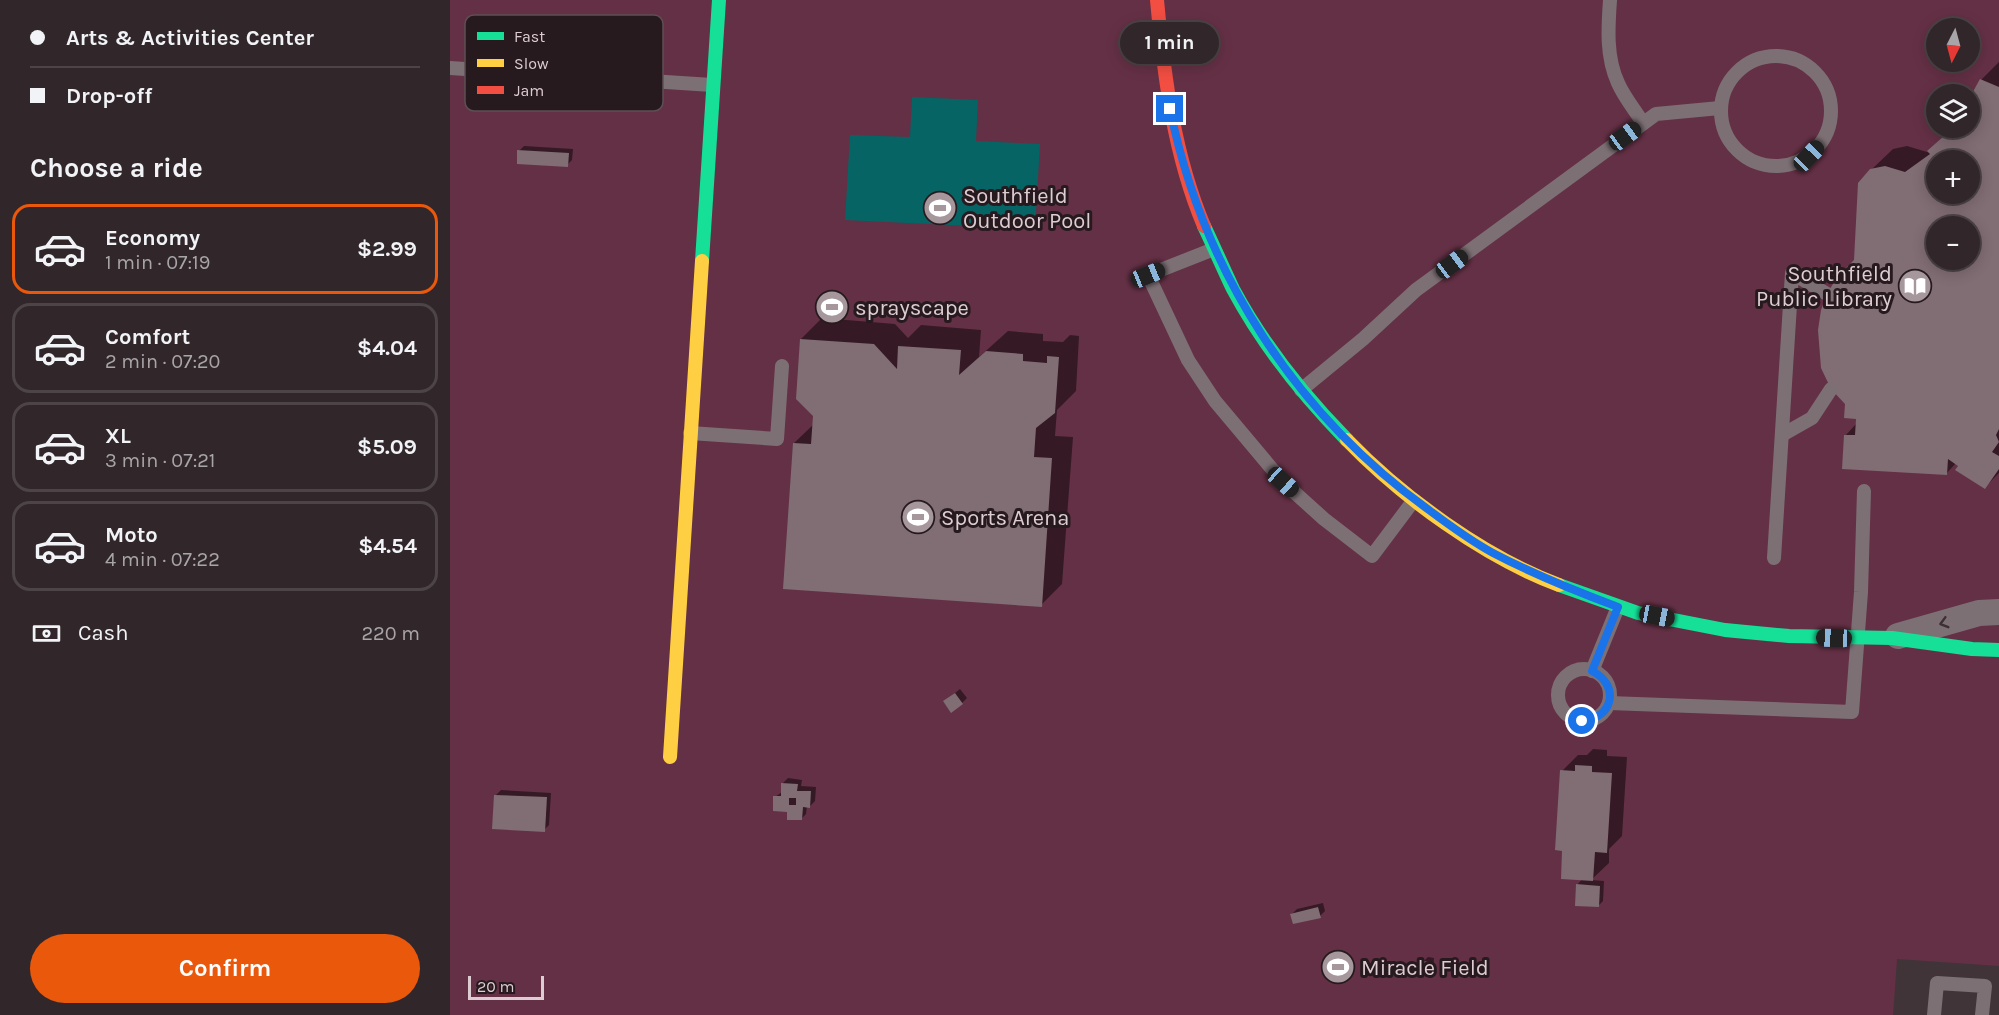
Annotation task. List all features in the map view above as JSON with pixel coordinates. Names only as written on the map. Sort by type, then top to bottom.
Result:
[{"type":"street","points":[[670,757],[719,0]]},
{"type":"street","points":[[1157,0],[1161,62],[1178,144],[1192,194],[1214,249],[1242,305],[1259,333],[1301,390],[1364,458],[1414,500],[1455,529],[1500,556],[1571,589],[1618,607],[1737,630],[1787,636],[1890,638],[1983,651],[1999,650]]},
{"type":"street","points":[[1890,638],[1979,613],[1999,612]]},
{"type":"lane","points":[[1610,0],[1607,30],[1610,61],[1618,84],[1643,123]]},
{"type":"lane","points":[[1766,56],[1785,56],[1803,62],[1818,75],[1828,92],[1832,111],[1829,128],[1821,143],[1809,156],[1793,164],[1776,167],[1759,164],[1743,157],[1730,144],[1722,129],[1720,108],[1723,92],[1732,75],[1747,63],[1766,56]]},
{"type":"lane","points":[[450,68],[465,69]]},
{"type":"lane","points":[[663,82],[712,85]]},
{"type":"lane","points":[[1301,390],[1363,339],[1416,290],[1656,114],[1720,108]]},
{"type":"lane","points":[[1214,249],[1148,275],[1188,360],[1215,401],[1283,482],[1324,519],[1372,556],[1414,500]]},
{"type":"lane","points":[[1774,558],[1792,273],[1827,294]]},
{"type":"lane","points":[[690,433],[777,439],[782,366]]},
{"type":"lane","points":[[1782,435],[1812,418],[1831,389]]},
{"type":"lane","points":[[1609,703],[1852,712],[1858,639],[1864,491]]},
{"type":"lane","points":[[1592,671],[1618,607]]},
{"type":"lane","points":[[1575,671],[1592,671],[1599,674],[1609,687],[1609,703],[1599,717],[1582,721],[1567,714],[1559,699],[1559,691],[1567,676],[1575,671]]},
{"type":"lane","points":[[1934,1015],[1937,982],[1985,986],[1982,1015]]},
{"type":"shaded area","points":[[450,0],[1999,0],[1999,966],[1897,959],[1893,1015],[450,1015]]},
{"type":"water","points":[[912,97],[978,100],[976,141],[1040,144],[1035,229],[845,220],[850,135],[910,137]]},
{"type":"building","name":"Southfield Public Library","points":[[1980,79],[1999,87],[1999,429],[1996,435],[1999,442],[1992,452],[1999,456],[1999,469],[1985,489],[1955,470],[1958,466],[1948,459],[1947,475],[1842,469],[1844,435],[1855,435],[1856,419],[1844,418],[1845,404],[1831,389],[1821,368],[1818,330],[1821,310],[1837,277],[1854,260],[1858,183],[1870,169],[1885,166],[1905,172],[1926,157],[1926,204],[1980,204],[1980,150],[1928,150],[1942,138],[1980,138],[1980,84],[1977,84]]},
{"type":"building","points":[[517,150],[569,153],[568,167],[517,164]]},
{"type":"building","name":"Sports Arena","points":[[800,339],[874,344],[897,369],[898,346],[961,350],[959,375],[986,351],[1023,354],[1023,361],[1047,363],[1047,356],[1059,357],[1055,413],[1036,428],[1034,457],[1052,458],[1042,607],[783,589],[793,443],[811,444],[813,416],[796,399]]},
{"type":"building","points":[[955,693],[963,704],[951,713],[943,701]]},
{"type":"building","points":[[1575,765],[1592,766],[1592,772],[1612,773],[1607,853],[1595,852],[1593,881],[1561,879],[1562,851],[1555,850],[1560,770],[1575,771]]},
{"type":"building","points":[[781,783],[798,784],[797,791],[811,791],[810,808],[803,807],[802,820],[787,820],[787,812],[773,811],[773,796],[781,796]],"holes":[[[789,798],[796,798],[796,805],[789,805]]]},
{"type":"building","points":[[494,795],[547,797],[545,832],[492,829]]},
{"type":"building","points":[[1576,884],[1600,886],[1599,907],[1575,906]]},
{"type":"building","points":[[1318,907],[1321,918],[1293,924],[1290,914]]},
{"type":"building","points":[[1422,961],[1430,962],[1429,976],[1420,975]]},
{"type":"traffic: fast","points":[[702,261],[719,0]]},
{"type":"traffic: fast","points":[[1204,226],[1233,289],[1257,330],[1300,387],[1347,440]]},
{"type":"traffic: fast","points":[[1559,585],[1638,613],[1725,630],[1789,636],[1892,638],[1972,649],[1999,650]]},
{"type":"traffic: slow","points":[[670,757],[702,261]]},
{"type":"traffic: slow","points":[[1347,440],[1418,504],[1473,542],[1502,559],[1559,585]]},
{"type":"traffic: jam","points":[[1157,0],[1172,115],[1185,171],[1204,226]]},
{"type":"place","name":"Southfield Outdoor Pool","points":[[940,208]]},
{"type":"place","name":"Southfield Public Library","points":[[1915,286]]},
{"type":"place","name":"sprayscape","points":[[832,307]]},
{"type":"place","name":"Sports Arena","points":[[918,517]]},
{"type":"place","name":"Miracle Field","points":[[1338,967]]},
{"type":"route","points":[[1170,109],[1180,153],[1203,223],[1242,305],[1259,333],[1301,390],[1341,435],[1390,482],[1491,552],[1528,571],[1618,607],[1592,671],[1599,674],[1609,687],[1609,703],[1599,717],[1582,721]]}]
